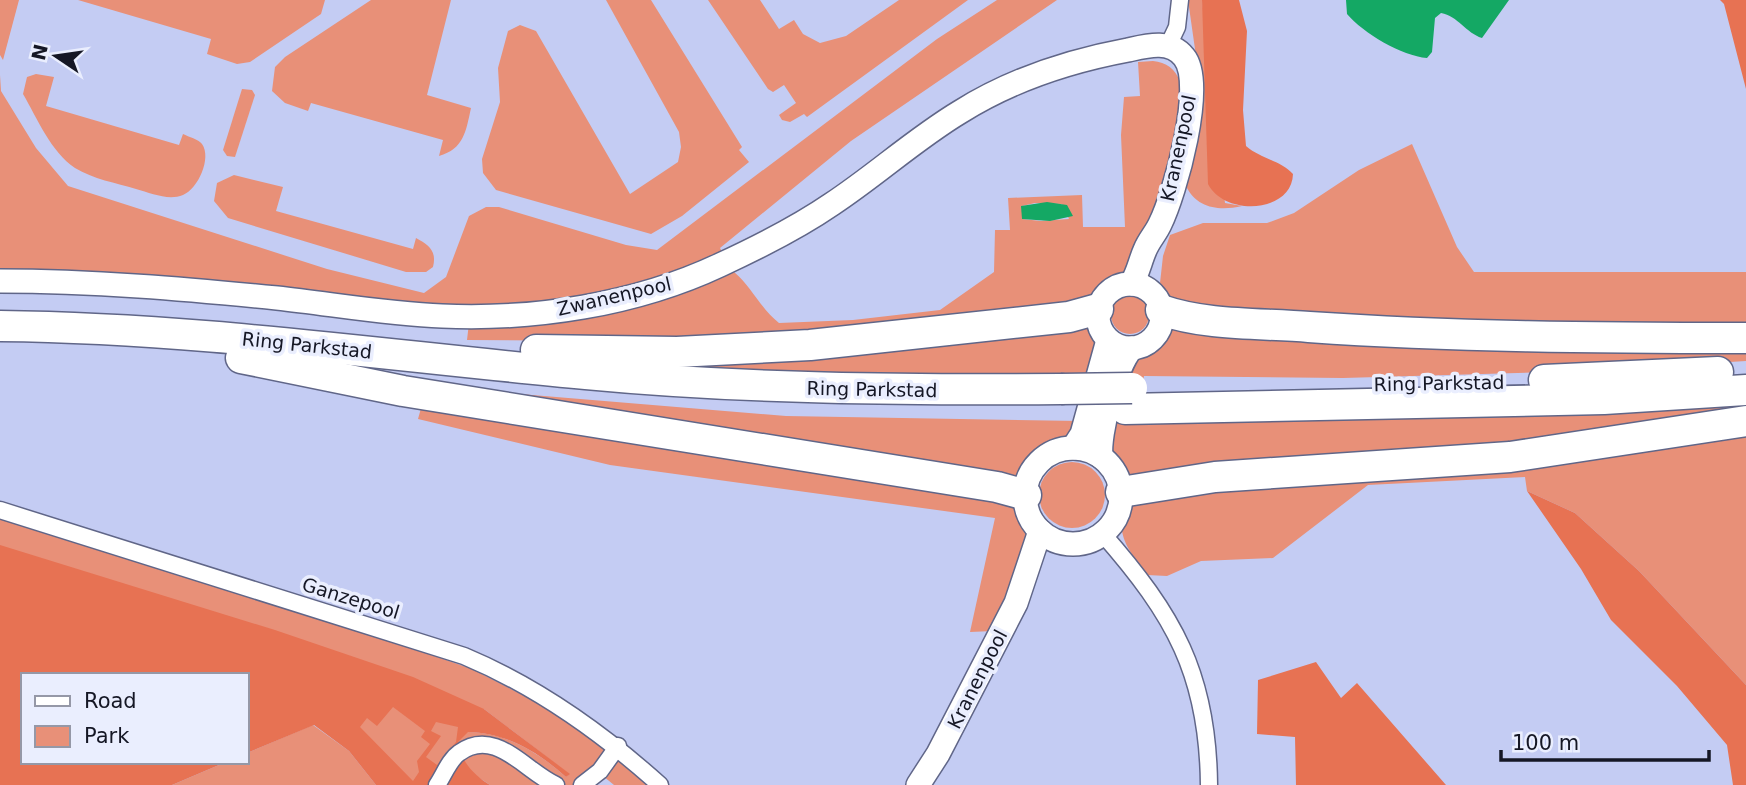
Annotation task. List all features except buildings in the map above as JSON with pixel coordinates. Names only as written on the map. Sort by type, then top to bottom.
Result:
[{"type":"highway","points":[[1146,295],[1190,318],[1351,330],[1497,336],[1746,338]]},
{"type":"highway","points":[[284,342],[677,352],[810,345],[1069,317],[1098,309]]},
{"type":"highway","name":"Ring Parkstad","points":[[0,326],[186,333],[588,374],[1058,399]]},
{"type":"highway","name":"Ring Parkstad","points":[[0,345],[241,358],[587,393],[741,405],[891,410],[1058,399],[1604,399],[1746,390]]},
{"type":"highway","points":[[241,358],[403,391],[996,487],[1026,495]]},
{"type":"highway","name":"Ring Parkstad","points":[[1128,398],[1746,370]]},
{"type":"highway","points":[[1121,492],[1215,477],[1510,457],[1746,421]]},
{"type":"street","points":[[1168,46],[1177,27],[1180,0]]},
{"type":"street","name":"Zwanenpool","points":[[0,281],[106,283],[193,290],[445,317],[514,315],[601,303],[689,278],[789,232],[834,203],[962,110],[1017,82],[1058,66],[1105,54],[1153,45],[1168,46]]},
{"type":"street","name":"Kranenpool","points":[[1146,295],[1158,253],[1161,223],[1177,173],[1191,95],[1188,64],[1183,55],[1168,46]]},
{"type":"street","points":[[1110,291],[1146,295],[1161,324],[1155,336],[1145,344],[1132,348],[1117,346],[1108,340],[1098,323],[1098,309],[1110,291]]},
{"type":"street","points":[[1073,448],[1082,434],[1108,340]]},
{"type":"street","points":[[1101,457],[1102,432],[1123,364],[1132,348]]},
{"type":"street","points":[[1073,448],[1101,457],[1117,476],[1121,492],[1118,511],[1102,533],[1079,542],[1062,542],[1040,531],[1031,520],[1026,495],[1031,472],[1040,461],[1059,450],[1073,448]]},
{"type":"street","name":"Ganzepool","points":[[0,510],[464,656],[514,678],[618,746],[660,785]]},
{"type":"street","name":"Kranenpool","points":[[918,785],[938,754],[1016,603],[1040,531]]},
{"type":"street","points":[[1102,533],[1153,593],[1174,627],[1193,670],[1208,736],[1209,785]]},
{"type":"street","name":"Kranenpool","points":[[1016,603],[1062,542]]},
{"type":"street","points":[[437,785],[458,753],[481,745],[503,749],[556,785]]},
{"type":"street","points":[[582,785],[593,778],[618,746]]},
{"type":"street","name":"Kranenpool","points":[[927,785],[938,754]]},
{"type":"green space","points":[[0,0],[19,0],[3,60],[0,55]]},
{"type":"green space","points":[[78,0],[325,0],[321,14],[250,62],[237,64],[207,54],[211,39]]},
{"type":"green space","points":[[371,0],[451,0],[427,95],[471,108],[459,144],[447,153],[439,156],[443,140],[311,103],[308,111],[285,103],[272,91],[275,67],[285,57]]},
{"type":"green space","points":[[606,0],[651,0],[742,147],[739,150],[749,162],[682,216],[651,234],[496,190],[483,173],[482,159],[500,102],[498,68],[508,31],[520,25],[536,31],[630,194],[678,162],[681,147],[679,132]]},
{"type":"green space","points":[[708,0],[760,0],[779,29],[794,20],[803,34],[820,43],[846,36],[899,0],[968,0],[807,117],[804,114],[790,122],[782,120],[779,115],[796,103],[784,85],[773,92],[768,89]]},
{"type":"green space","points":[[997,0],[1057,0],[851,141],[720,248],[724,256],[693,268],[595,296],[502,305],[421,305],[0,273],[0,75],[1,91],[36,148],[68,186],[327,269],[424,293],[446,277],[469,216],[486,207],[499,207],[626,245],[657,250],[937,39]]},
{"type":"green space","points":[[1188,0],[1202,0],[1225,203],[1242,206],[1210,207],[1196,200],[1186,186],[1199,77]]},
{"type":"green space","points":[[1138,62],[1162,63],[1176,73],[1180,82],[1181,98],[1179,121],[1156,209],[1136,258],[1126,274],[1110,283],[1091,303],[770,342],[467,340],[469,323],[666,294],[734,272],[779,323],[853,320],[940,310],[994,272],[995,230],[1010,230],[1008,198],[1082,195],[1083,227],[1125,227],[1121,135],[1124,97],[1140,96]],"holes":[[[1035,203],[1062,204],[1069,219],[1022,219],[1022,206]]]},
{"type":"green space","points":[[36,74],[54,77],[46,106],[179,145],[183,134],[198,141],[205,150],[205,157],[202,172],[194,186],[183,195],[165,197],[97,178],[75,168],[52,144],[23,94],[27,77]]},
{"type":"green space","points":[[242,89],[252,90],[255,95],[235,157],[227,156],[223,150]]},
{"type":"green space","points":[[1412,144],[1457,247],[1474,272],[1746,272],[1746,361],[1582,371],[1343,378],[1144,376],[1133,422],[1746,398],[1746,685],[1639,571],[1575,513],[1527,491],[1525,477],[1368,485],[1273,558],[1201,561],[1167,576],[1147,575],[1128,548],[1122,520],[1132,500],[1110,457],[1106,436],[1131,364],[1156,344],[1170,321],[1167,300],[1160,283],[1163,256],[1170,235],[1203,223],[1267,223],[1294,213],[1359,170]]},
{"type":"green space","points":[[234,175],[283,187],[276,211],[413,249],[416,238],[431,249],[433,267],[426,272],[406,272],[228,218],[214,201],[217,183]]},
{"type":"green space","points":[[1130,296],[1143,302],[1149,315],[1143,328],[1130,334],[1117,328],[1111,315],[1117,302]]},
{"type":"green space","points":[[1092,320],[1100,342],[1097,376],[840,380],[659,368]]},
{"type":"green space","points":[[437,387],[786,416],[1080,421],[1065,440],[1045,448],[1027,466],[1019,484]]},
{"type":"green space","points":[[423,401],[982,491],[1022,509],[1030,544],[993,631],[970,632],[995,518],[610,465],[418,419]]},
{"type":"green space","points":[[1072,462],[1095,472],[1105,495],[1095,518],[1072,528],[1049,518],[1039,495],[1049,472]]},
{"type":"green space","points":[[0,516],[339,623],[472,669],[552,710],[596,740],[649,785],[614,785],[603,776],[592,785],[490,785],[475,775],[432,785],[410,785],[248,676],[248,673],[21,673],[21,680],[0,728]],"holes":[[[484,709],[569,774],[566,777],[521,745],[496,736],[469,732]]]},
{"type":"green space","points":[[313,725],[349,751],[376,785],[172,785],[221,764],[248,764],[248,753]]},
{"type":"shaded area","points":[[1202,0],[1239,0],[1247,31],[1243,110],[1246,146],[1293,174],[1290,187],[1282,197],[1270,203],[1242,206],[1228,202],[1216,195],[1208,184]]},
{"type":"shaded area","points":[[1346,0],[1509,0],[1482,38],[1452,17],[1441,13],[1435,18],[1432,52],[1427,58],[1406,53],[1363,29],[1347,14]]},
{"type":"shaded area","points":[[1720,0],[1746,0],[1746,89],[1724,4]]},
{"type":"shaded area","points":[[1047,202],[1067,205],[1073,216],[1050,221],[1022,219],[1021,206]]},
{"type":"shaded area","points":[[1527,491],[1575,513],[1639,571],[1746,685],[1746,785],[1733,785],[1727,745],[1677,686],[1611,620],[1581,569]]},
{"type":"shaded area","points":[[0,545],[275,630],[413,677],[484,709],[570,774],[566,777],[533,752],[509,740],[468,732],[458,742],[459,749],[465,762],[490,785],[376,785],[349,751],[314,725],[248,753],[248,673],[21,673],[21,764],[221,764],[172,785],[0,785]],"holes":[[[393,707],[425,731],[421,737],[430,744],[417,761],[419,772],[413,781],[360,727],[367,718],[377,726]],[[436,722],[458,727],[456,742],[437,765],[426,757],[441,736],[431,731]]]},
{"type":"shaded area","points":[[1316,662],[1341,698],[1357,683],[1446,785],[1296,785],[1295,737],[1257,734],[1258,680]]}]
